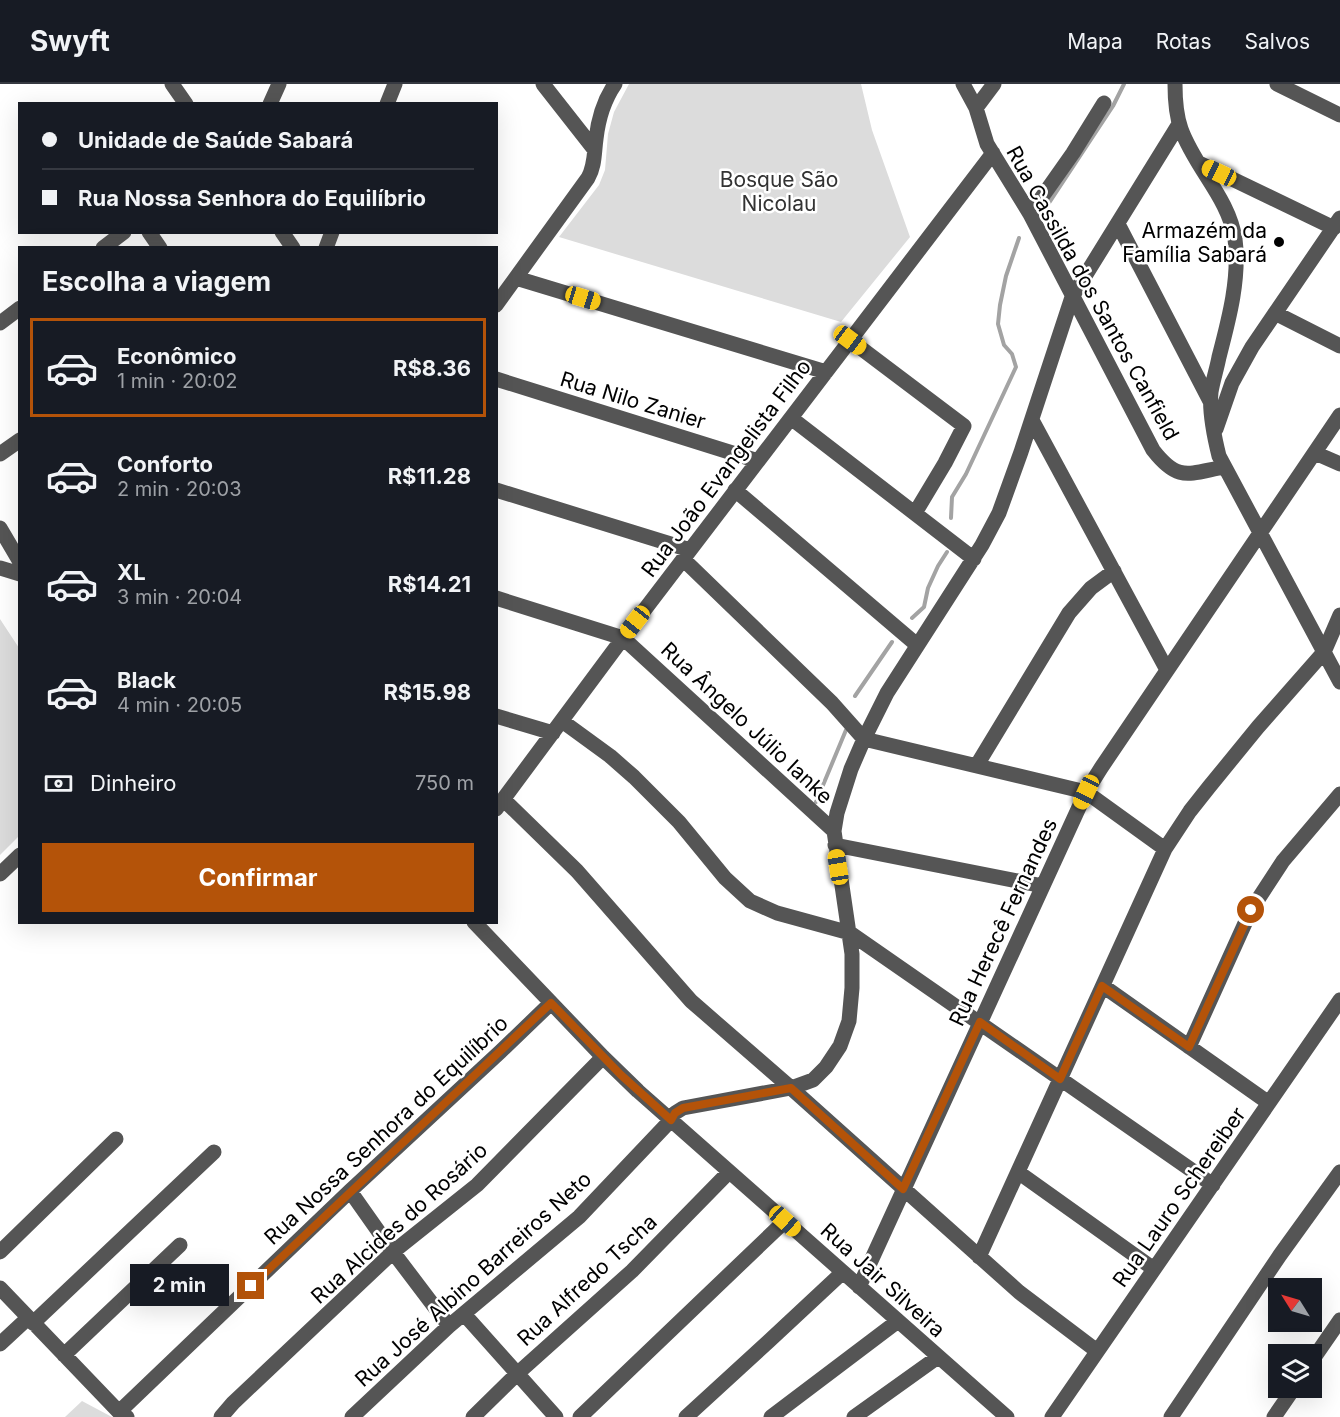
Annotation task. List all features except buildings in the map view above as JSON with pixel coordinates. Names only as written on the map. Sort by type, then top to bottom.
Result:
[{"type":"street","points":[[172,84],[185,102]]},
{"type":"street","points":[[271,102],[279,84]]},
{"type":"street","points":[[388,102],[395,84]]},
{"type":"street","points":[[543,84],[594,149]]},
{"type":"street","points":[[498,302],[592,171],[600,119],[615,84]]},
{"type":"street","name":"Rua Cassilda dos Santos Canfield","points":[[963,84],[993,153],[1030,214],[1145,436],[1162,462],[1171,470],[1180,473],[1224,467]]},
{"type":"street","points":[[975,108],[994,84]]},
{"type":"street","points":[[1175,84],[1179,124],[1226,210],[1236,253],[1236,272],[1230,312],[1212,390],[1211,403],[1219,456],[1340,682]]},
{"type":"street","points":[[1277,84],[1340,115]]},
{"type":"street","points":[[1030,214],[1073,153],[1104,103]]},
{"type":"street","points":[[1043,886],[834,838],[837,813],[864,739],[887,693],[974,559],[999,513],[1072,297],[1179,124]]},
{"type":"street","name":"Rua João Evangelista Filho","points":[[500,805],[623,638],[993,153]]},
{"type":"street","points":[[1199,164],[1337,223],[1252,347],[1233,383],[1215,435]]},
{"type":"street","points":[[1118,224],[1211,403]]},
{"type":"street","points":[[106,246],[120,234]]},
{"type":"street","points":[[516,278],[826,372]]},
{"type":"street","points":[[0,323],[18,310]]},
{"type":"street","points":[[1275,313],[1340,346]]},
{"type":"street","points":[[850,340],[964,426],[945,464],[915,513]]},
{"type":"street","name":"Rua Nilo Zanier","points":[[498,380],[758,461]]},
{"type":"street","name":"Rua Herecê Fernandes","points":[[859,1287],[1086,792],[1340,415]]},
{"type":"street","points":[[791,418],[974,559]]},
{"type":"street","points":[[1032,420],[1167,670]]},
{"type":"street","points":[[0,454],[18,441]]},
{"type":"street","points":[[1315,453],[1340,464]]},
{"type":"street","points":[[735,490],[917,645]]},
{"type":"street","points":[[498,491],[687,554],[864,739],[1086,792],[1165,849]]},
{"type":"street","points":[[0,528],[18,559]]},
{"type":"street","points":[[0,568],[18,573]]},
{"type":"street","points":[[977,765],[1069,613],[1091,588],[1114,571]]},
{"type":"street","name":"Rua Ângelo Júlio Ianke","points":[[498,599],[623,638],[834,838]]},
{"type":"street","points":[[979,1257],[1165,849],[1209,787],[1324,652],[1340,615]]},
{"type":"street","points":[[498,716],[557,727],[610,756],[679,822],[725,878],[750,901],[777,913],[850,933],[1213,1185]]},
{"type":"street","points":[[1189,1047],[1240,932],[1261,893],[1296,846],[1340,794]]},
{"type":"street","points":[[500,805],[577,871],[691,1001],[1026,1299],[1098,1351]]},
{"type":"street","name":"Rua José Albino Barreiros Neto","points":[[352,1417],[449,1326],[579,1218],[675,1113],[683,1108],[791,1088],[813,1080],[826,1067],[846,1033],[851,1005],[853,970],[850,933],[834,838]]},
{"type":"street","points":[[0,874],[18,857]]},
{"type":"street","name":"Rua Jair Silveira","points":[[476,924],[638,1092],[1007,1417]]},
{"type":"street","points":[[1102,986],[1269,1103]]},
{"type":"street","name":"Rua Lauro Schereiber","points":[[1052,1417],[1340,1000]]},
{"type":"street","name":"Rua Nossa Senhora do Equilíbrio","points":[[123,1414],[350,1191],[551,1003]]},
{"type":"street","name":"Rua Alcides do Rosário","points":[[221,1417],[393,1252],[477,1185],[603,1057]]},
{"type":"street","points":[[0,1252],[117,1139]]},
{"type":"street","points":[[0,1344],[31,1320],[214,1152]]},
{"type":"street","name":"Rua Alfredo Tscha","points":[[473,1417],[518,1372],[632,1271],[729,1172]]},
{"type":"street","points":[[1018,1172],[1155,1269]]},
{"type":"street","points":[[1171,1417],[1280,1255],[1340,1172]]},
{"type":"street","points":[[350,1191],[449,1326]]},
{"type":"street","points":[[580,1417],[785,1221]]},
{"type":"street","points":[[64,1355],[180,1245]]},
{"type":"street","points":[[686,1417],[843,1272]]},
{"type":"street","points":[[0,1287],[123,1414]]},
{"type":"street","points":[[464,1314],[556,1417]]},
{"type":"street","points":[[1322,1346],[1340,1320]]},
{"type":"street","points":[[771,1417],[898,1321]]},
{"type":"street","points":[[854,1417],[938,1357]]},
{"type":"street","points":[[1274,1417],[1287,1398]]},
{"type":"green space","name":"Bosque São Nicolau","points":[[629,84],[861,84],[872,130],[910,237],[841,322],[559,237],[599,185],[605,170],[608,134],[614,112]]},
{"type":"green space","points":[[0,619],[18,646],[18,837],[0,855]]},
{"type":"green space","points":[[82,1401],[112,1417],[65,1417]]},
{"type":"waterway","points":[[1047,206],[1113,106],[1124,84]]},
{"type":"waterway","points":[[951,518],[952,497],[966,474],[1016,367],[1012,354],[1004,345],[998,324],[1006,276],[1019,238]]},
{"type":"waterway","points":[[912,618],[924,607],[928,588],[947,552]]},
{"type":"waterway","points":[[855,696],[892,642]]},
{"type":"waterway","points":[[816,802],[846,730]]},
{"type":"place","name":"Armazém da Família Sabará","points":[[1279,242]]},
{"type":"route","points":[[251,1286],[551,1003],[638,1092],[671,1120],[678,1110],[683,1108],[791,1088],[903,1189],[980,1022],[1060,1079],[1102,986],[1189,1047],[1251,910]]}]
